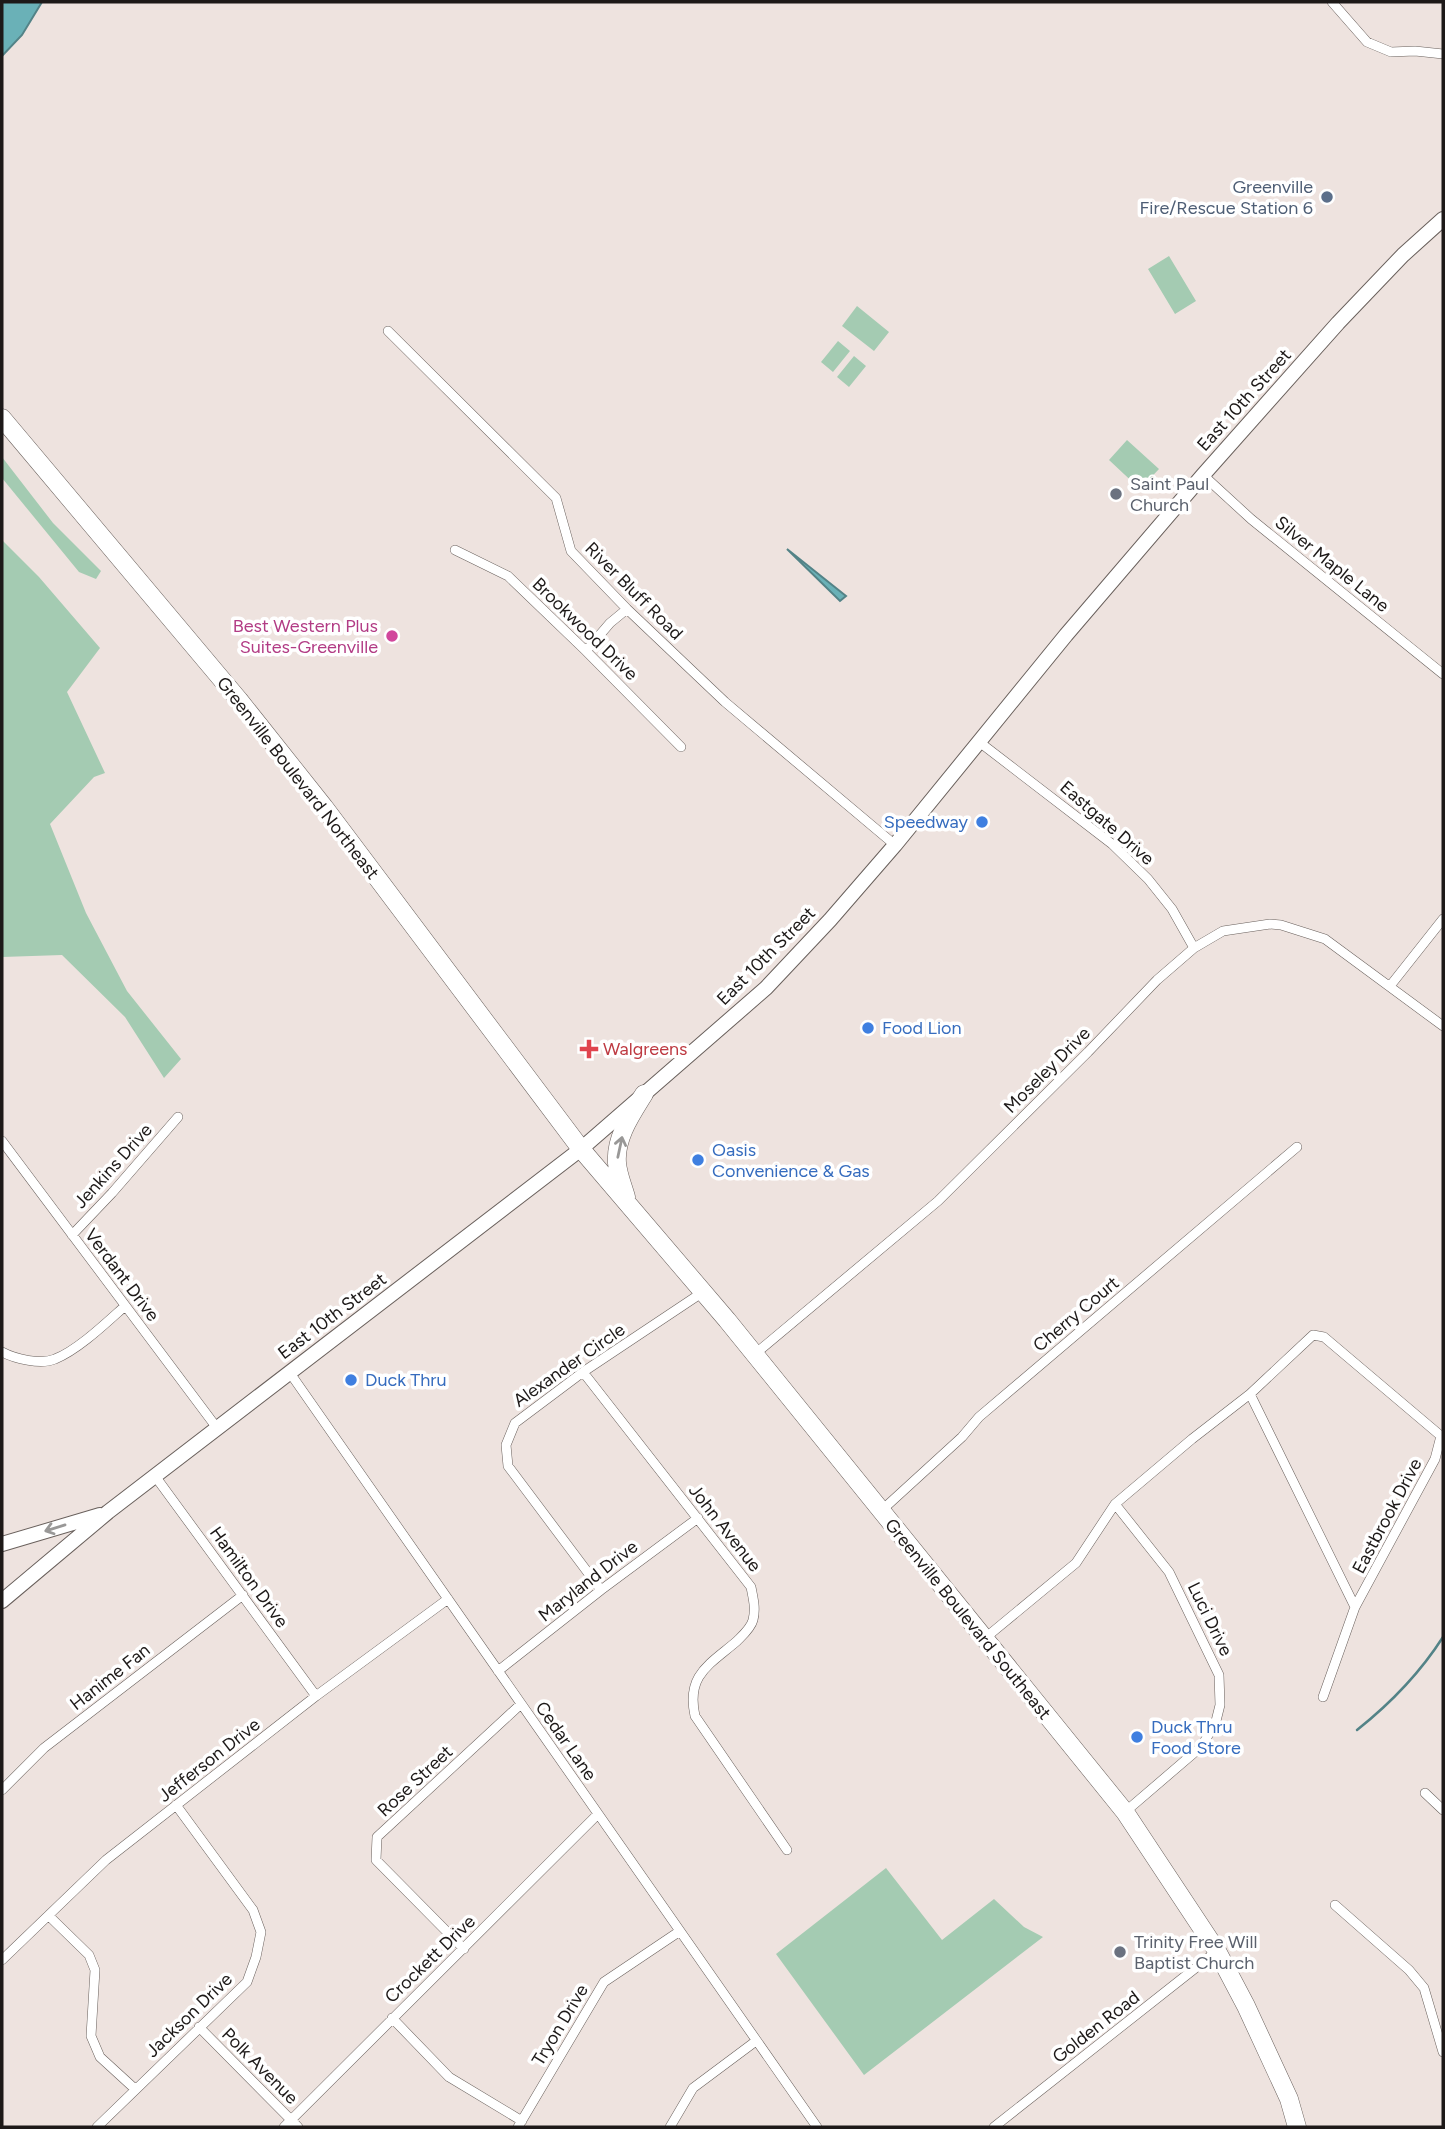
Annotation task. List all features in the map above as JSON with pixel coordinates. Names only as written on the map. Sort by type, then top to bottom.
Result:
[{"type":"highway","name":"Greenville Boulevard Northeast","points":[[2,418],[239,700],[581,1149]]},
{"type":"highway","points":[[627,1204],[618,1170],[617,1154],[629,1119],[644,1094]]},
{"type":"highway","name":"Greenville Boulevard Southeast","points":[[581,1149],[755,1354],[1125,1812],[1217,1951],[1289,2099],[1297,2127]]},
{"type":"main road","name":"East 10th Street","points":[[2,1601],[108,1512],[581,1149],[766,988],[895,845],[978,741],[1203,475],[1338,323],[1403,256],[1441,227]]},
{"type":"main road","points":[[2,1544],[108,1512]]},
{"type":"street","points":[[1332,2],[1367,42],[1391,52],[1443,54]]},
{"type":"street","name":"River Bluff Road","points":[[388,331],[556,498],[571,551],[626,608],[726,702],[895,845]]},
{"type":"street","name":"Silver Maple Lane","points":[[1203,475],[1251,519],[1443,674]]},
{"type":"street","name":"Brookwood Drive","points":[[455,550],[508,576],[681,747]]},
{"type":"street","points":[[586,651],[626,608]]},
{"type":"street","name":"Eastgate Drive","points":[[978,741],[1065,806],[1148,878],[1172,909],[1194,948]]},
{"type":"street","points":[[1390,986],[1443,919]]},
{"type":"street","name":"Moseley Drive","points":[[755,1354],[938,1201],[1149,987],[1194,948],[1223,931],[1269,924],[1281,925],[1325,939],[1443,1026]]},
{"type":"street","name":"Jenkins Drive","points":[[72,1234],[112,1193],[178,1117]]},
{"type":"street","name":"Verdant Drive","points":[[2,1141],[217,1428]]},
{"type":"street","name":"Cherry Court","points":[[881,1511],[979,1417],[1297,1147]]},
{"type":"street","name":"Alexander Circle","points":[[601,1590],[508,1466],[506,1445],[515,1423],[583,1372],[703,1292]]},
{"type":"street","points":[[2,1352],[9,1357],[55,1360],[125,1306]]},
{"type":"street","name":"Eastbrook Drive","points":[[984,1639],[1076,1563],[1115,1504],[1250,1394],[1313,1335],[1324,1337],[1441,1436],[1435,1459],[1355,1608],[1323,1697]]},
{"type":"street","name":"John Avenue","points":[[583,1372],[751,1587],[753,1622],[747,1632],[704,1670],[693,1685],[692,1701],[695,1716],[787,1850]]},
{"type":"street","name":"Cedar Lane","points":[[289,1373],[817,2127]]},
{"type":"street","name":"Eastbrook Drive","points":[[1250,1394],[1355,1608]]},
{"type":"street","name":"Hamilton Drive","points":[[155,1476],[316,1696]]},
{"type":"street","name":"Luci Drive","points":[[1115,1504],[1169,1572],[1219,1675],[1221,1687],[1216,1721],[1202,1746],[1125,1812]]},
{"type":"street","name":"Maryland Drive","points":[[498,1671],[698,1518]]},
{"type":"street","name":"Hanime Fan","points":[[2,1790],[44,1748],[243,1595]]},
{"type":"street","name":"Jefferson Drive","points":[[2,1960],[106,1860],[316,1696],[448,1599]]},
{"type":"street","name":"Rose Street","points":[[464,1949],[376,1860],[377,1837],[521,1704]]},
{"type":"street","points":[[1425,1793],[1443,1810]]},
{"type":"street","name":"Jackson Drive","points":[[97,2127],[247,1982],[256,1957],[261,1932],[253,1910],[176,1805]]},
{"type":"street","name":"Crockett Drive","points":[[291,2125],[392,2018],[598,1814]]},
{"type":"street","points":[[1335,1905],[1409,1970],[1424,1988],[1443,2052]]},
{"type":"street","points":[[49,1916],[89,1955],[95,1970],[91,2036],[100,2057],[135,2089]]},
{"type":"street","name":"Tryon Drive","points":[[520,2124],[604,1982],[680,1931]]},
{"type":"street","name":"Golden Road","points":[[994,2127],[1217,1951]]},
{"type":"street","points":[[392,2018],[449,2077],[520,2124]]},
{"type":"street","name":"Polk Avenue","points":[[200,2028],[291,2125]]},
{"type":"street","points":[[670,2127],[693,2088],[757,2041]]},
{"type":"green space","points":[[1169,256],[1196,301],[1175,314],[1148,269]]},
{"type":"green space","points":[[857,306],[889,332],[874,351],[842,326]]},
{"type":"green space","points":[[838,341],[850,351],[833,372],[821,362]]},
{"type":"green space","points":[[854,356],[866,366],[849,387],[837,377]]},
{"type":"green space","points":[[1127,440],[1159,469],[1140,489],[1109,460]]},
{"type":"green space","points":[[2,457],[53,523],[101,571],[96,579],[79,572],[2,478]]},
{"type":"green space","points":[[2,540],[39,577],[100,648],[67,692],[105,773],[94,777],[50,824],[86,913],[127,991],[181,1059],[164,1078],[125,1017],[62,955],[2,957]]},
{"type":"green space","points":[[886,1868],[942,1940],[994,1899],[1024,1927],[1043,1937],[864,2075],[776,1954]]},
{"type":"water","points":[[2,2],[42,2],[22,35],[2,56]]},
{"type":"water","points":[[787,549],[846,596],[840,601]]},
{"type":"waterway","points":[[1357,1730],[1404,1687],[1443,1637]]},
{"type":"place","name":"Greenville Fire/Rescue Station 6","points":[[1327,197]]},
{"type":"place","name":"Saint Paul Church","points":[[1116,494]]},
{"type":"place","name":"Best Western Plus Suites-Greenville","points":[[392,636]]},
{"type":"place","name":"Speedway","points":[[982,822]]},
{"type":"place","name":"Food Lion","points":[[868,1028]]},
{"type":"place","name":"Walgreens","points":[[589,1049]]},
{"type":"place","name":"Oasis Convenience & Gas","points":[[698,1160]]},
{"type":"place","name":"Duck Thru","points":[[351,1380]]},
{"type":"place","name":"Duck Thru Food Store","points":[[1137,1737]]},
{"type":"place","name":"Trinity Free Will Baptist Church","points":[[1120,1952]]}]
